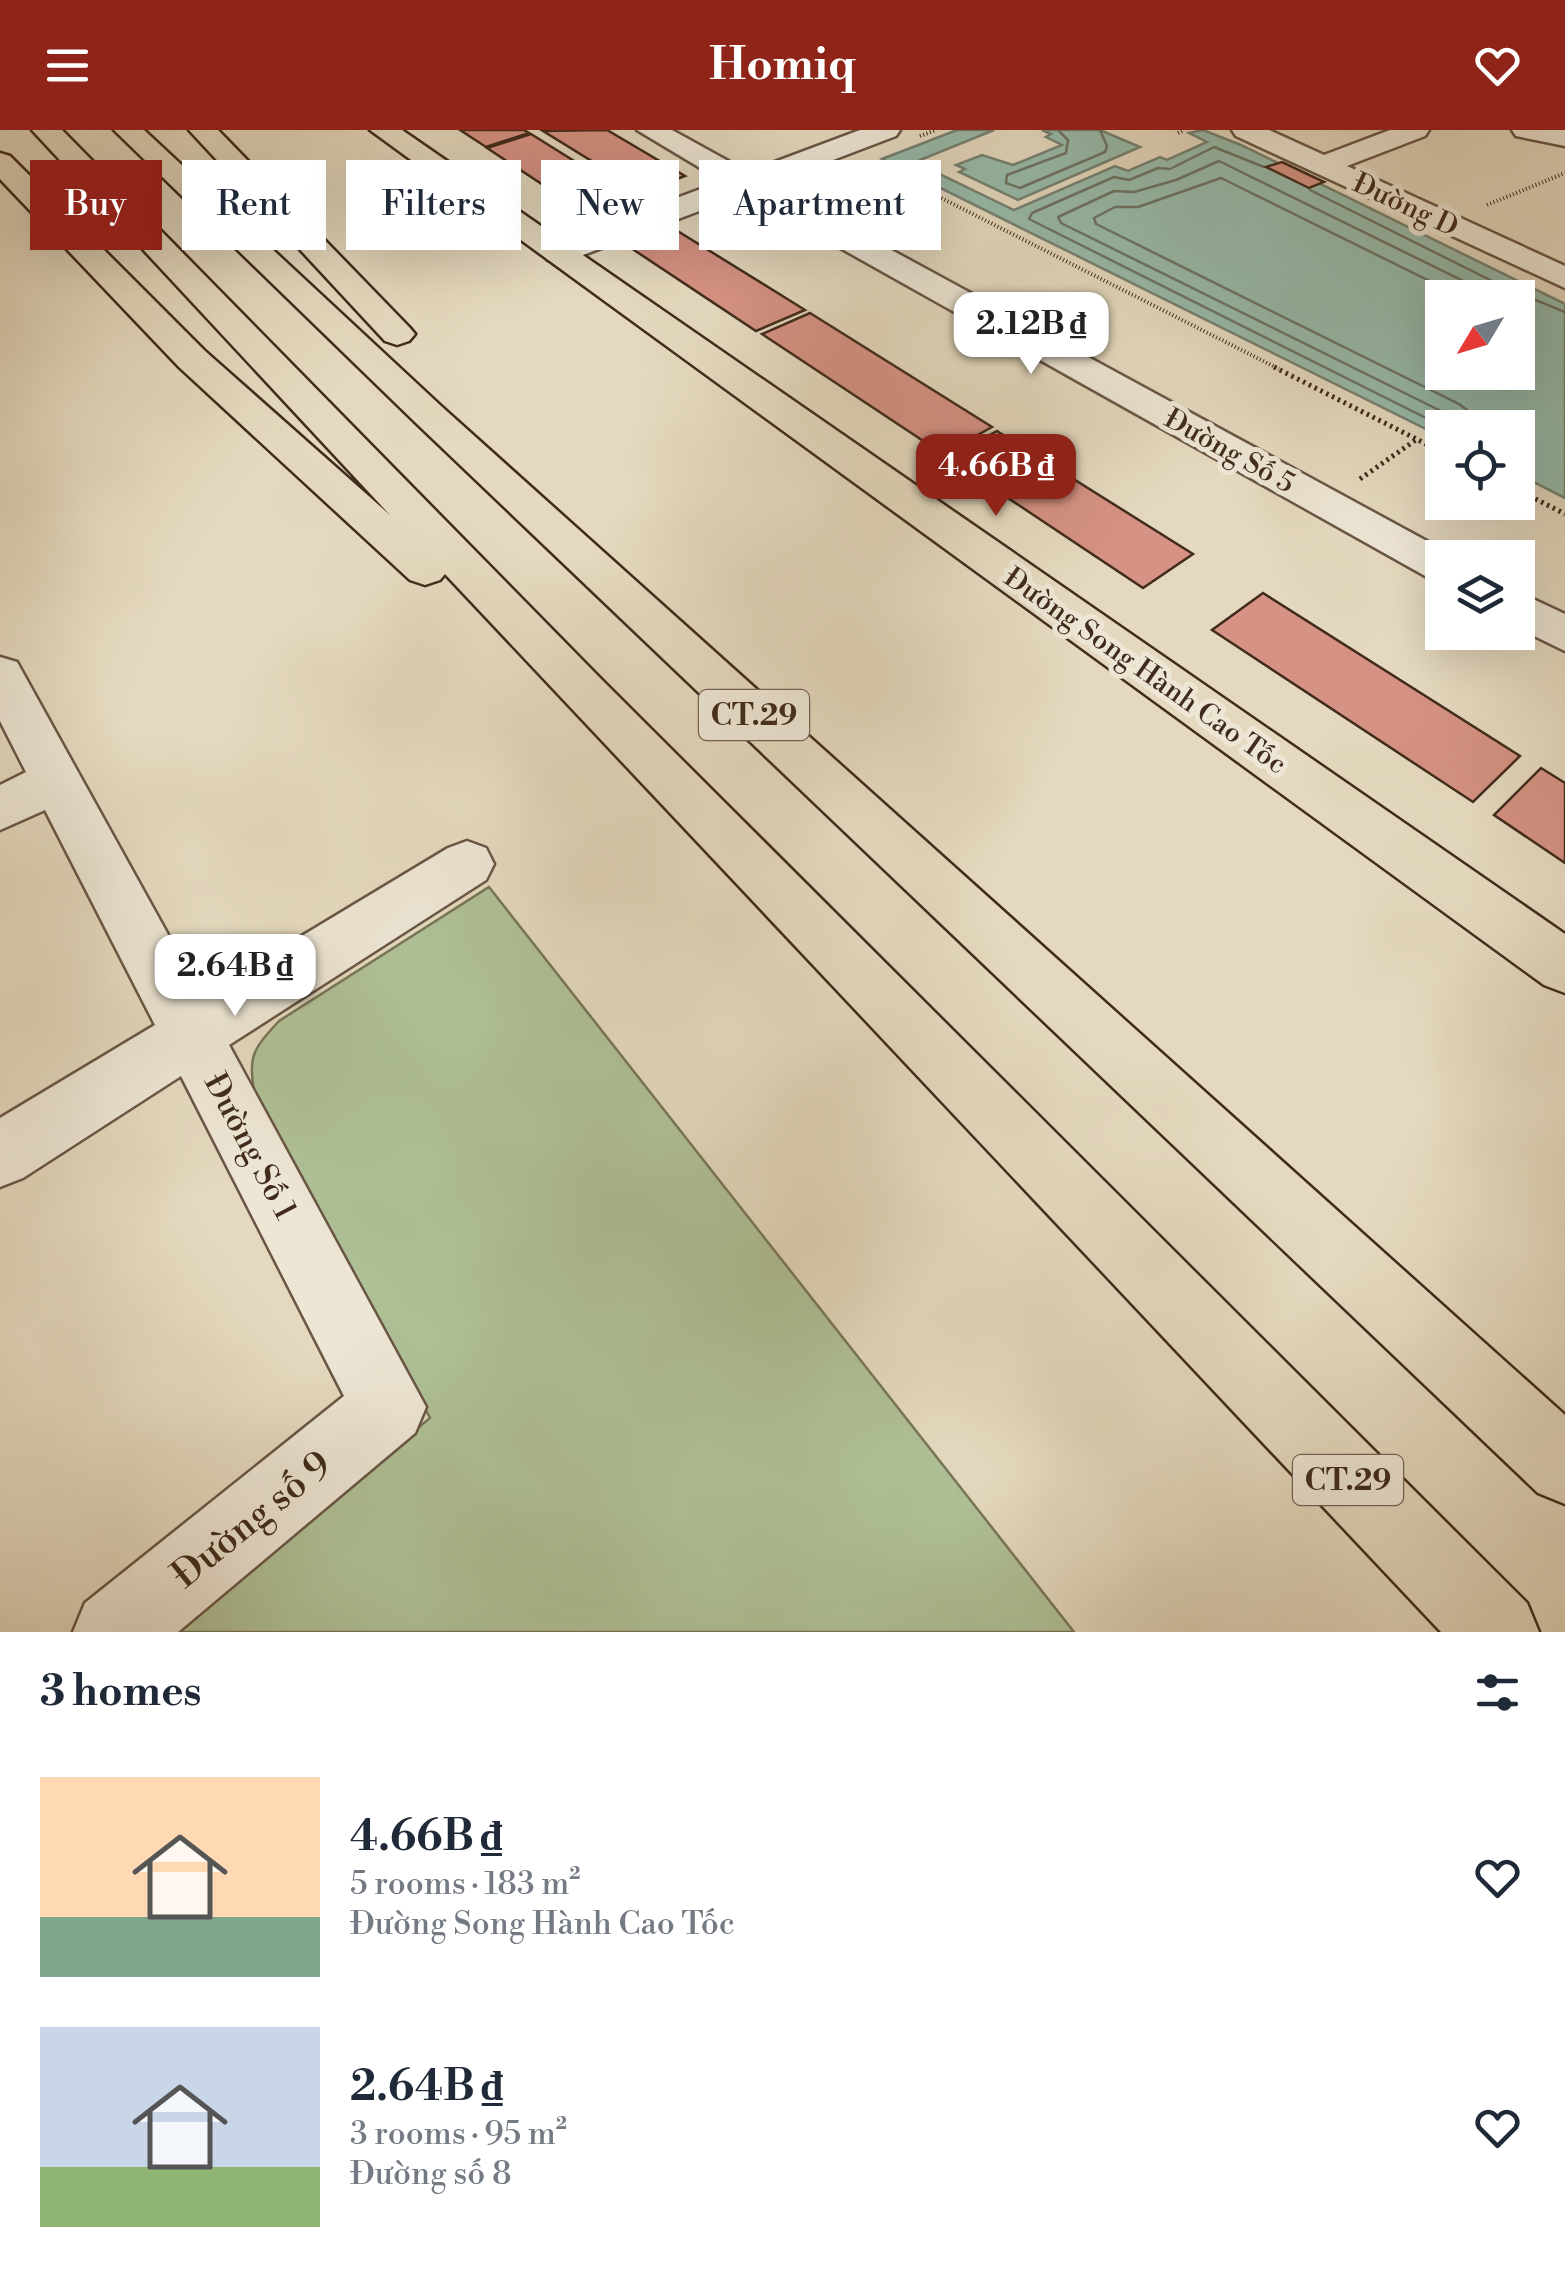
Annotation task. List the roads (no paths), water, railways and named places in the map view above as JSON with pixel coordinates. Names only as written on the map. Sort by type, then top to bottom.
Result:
[{"type":"main road","name":"CT.29","points":[[128,130],[428,414],[1565,1466]]},
{"type":"main road","points":[[203,130],[330,267],[536,473],[1383,1297]]},
{"type":"main road","name":"Đường Song Hành Cao Tốc","points":[[384,130],[1565,967]]},
{"type":"main road","name":"CT.29","points":[[53,137],[1199,1328],[1498,1632]]},
{"type":"main road","points":[[0,162],[192,359],[568,700],[1199,1328]]},
{"type":"street","name":"Đường Số 5","points":[[651,130],[705,160]]},
{"type":"street","points":[[806,160],[885,130]]},
{"type":"street","name":"Đường D","points":[[1246,130],[1467,213],[1565,258]]},
{"type":"street","name":"Đường D","points":[[1281,130],[1333,161],[1565,278]]},
{"type":"street","points":[[1333,161],[1415,130]]},
{"type":"street","points":[[558,253],[699,200]]},
{"type":"street","name":"Đường Số 5","points":[[868,250],[1425,558]]},
{"type":"street","points":[[1535,617],[1565,634]]},
{"type":"street","name":"Đường Số 1","points":[[0,674],[389,1407]]},
{"type":"street","points":[[0,809],[56,780]]},
{"type":"street","points":[[0,1155],[467,864]]},
{"type":"street","name":"Đường số 9","points":[[114,1632],[389,1407]]},
{"type":"water","points":[[957,130],[994,130],[920,160],[884,160]]},
{"type":"water","points":[[1042,130],[1100,130],[1140,147],[1018,200],[959,172],[965,169],[956,165],[982,155],[1013,165],[1062,145],[1046,137],[1051,134]]},
{"type":"water","points":[[1203,130],[1241,145],[1516,280],[1425,280],[1425,390],[1535,390],[1535,289],[1565,304],[1565,498],[1535,483],[1535,410],[1425,410],[1425,429],[941,188],[941,175],[1014,210],[1115,166],[1128,171],[1160,157],[1167,160],[1207,142],[1189,133]]}]
